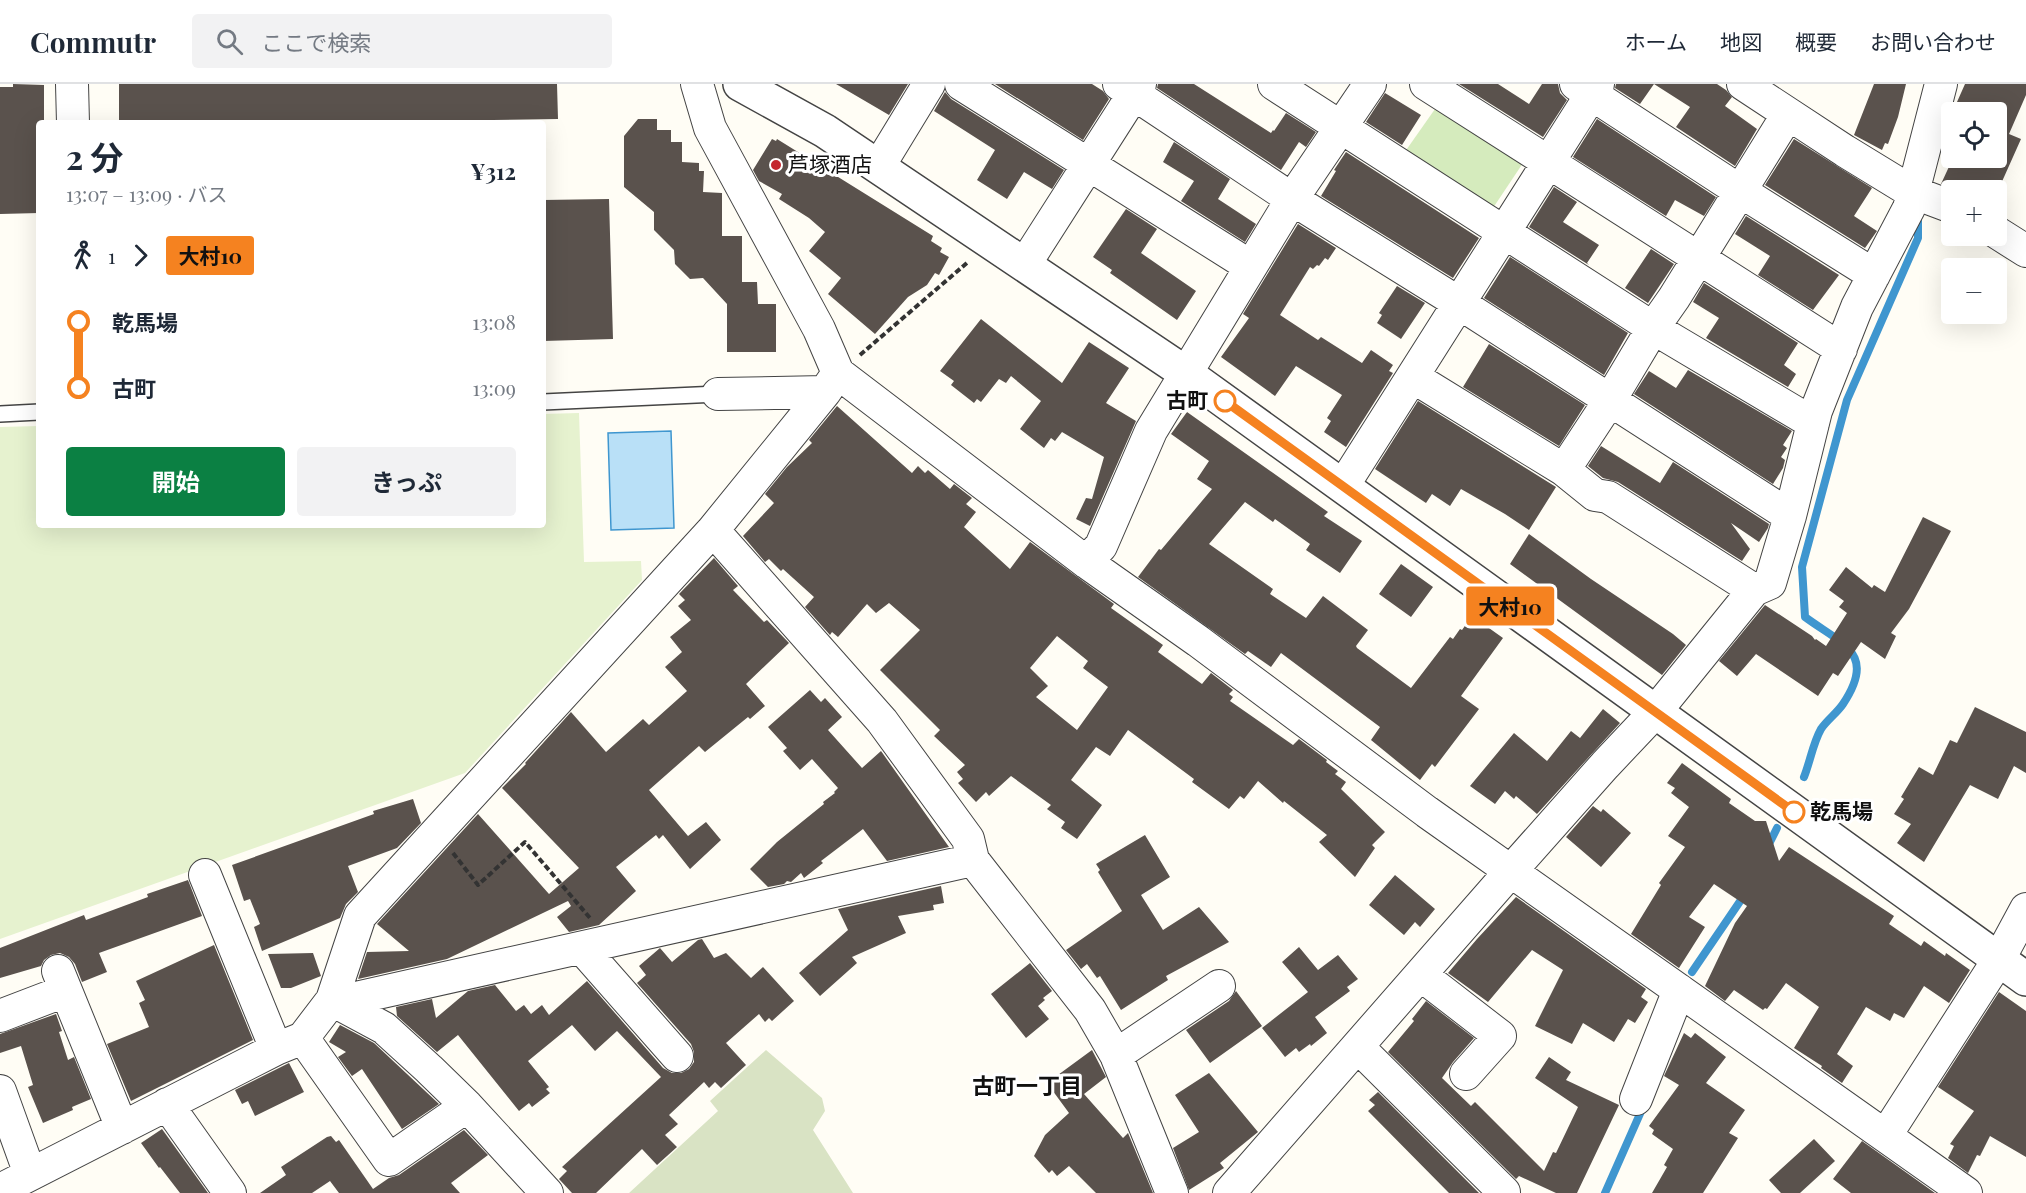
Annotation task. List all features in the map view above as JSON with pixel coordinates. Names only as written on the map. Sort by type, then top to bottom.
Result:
[{"type":"street","points":[[72,84],[73,120]]},
{"type":"street","points":[[697,84],[710,128],[819,329],[832,383]]},
{"type":"street","points":[[740,84],[825,130],[1187,374],[2026,979]]},
{"type":"street","points":[[879,166],[929,84]]},
{"type":"street","points":[[961,84],[1250,266]]},
{"type":"street","points":[[1274,84],[1653,328],[1813,423]]},
{"type":"street","points":[[1086,562],[1101,546],[1151,431],[1292,199],[1370,84]]},
{"type":"street","points":[[1426,84],[1841,350]]},
{"type":"street","points":[[1743,84],[1912,192],[1941,203]]},
{"type":"street","points":[[1229,1193],[1510,872],[1656,711],[1754,590],[1770,583],[1790,516],[1813,423],[1857,307],[1909,208],[1941,84]]},
{"type":"street","points":[[1025,264],[1089,165],[1131,87],[1292,199],[1459,303],[1790,516]]},
{"type":"street","points":[[1343,486],[1548,162],[1589,87],[1740,191],[1874,275]]},
{"type":"street","points":[[1564,470],[1788,114]]},
{"type":"street","points":[[2007,239],[2026,251]]},
{"type":"street","points":[[1413,377],[1564,470],[1595,495],[1608,497],[1754,590]]},
{"type":"street","points":[[0,1190],[290,1044],[332,1000],[360,915],[712,530],[832,383]]},
{"type":"street","points":[[718,394],[832,383],[1198,641],[1510,872],[1966,1193]]},
{"type":"street","points":[[712,530],[882,721],[968,838],[973,860],[1090,1010],[1116,1055],[1172,1193]]},
{"type":"street","points":[[332,1000],[351,999],[973,860]]},
{"type":"street","points":[[205,875],[290,1044],[379,1167],[467,1106]]},
{"type":"street","points":[[1886,1135],[1999,959],[2026,909]]},
{"type":"street","points":[[596,945],[677,1056]]},
{"type":"street","points":[[1421,975],[1500,1036],[1466,1074]]},
{"type":"street","points":[[0,1016],[62,981],[122,1128]]},
{"type":"street","points":[[1116,1055],[1219,986]]},
{"type":"street","points":[[1636,1099],[1679,990]]},
{"type":"street","points":[[332,1000],[384,1028],[467,1106],[547,1193]]},
{"type":"street","points":[[1358,1047],[1504,1192]]},
{"type":"street","points":[[0,1091],[30,1174]]},
{"type":"street","points":[[167,1104],[230,1193]]},
{"type":"lane","points":[[546,402],[718,394]]},
{"type":"lane","points":[[0,414],[36,412]]},
{"type":"path","points":[[832,383],[991,242]]},
{"type":"path","points":[[437,833],[478,885],[525,842],[596,945]]},
{"type":"green space","points":[[1435,109],[1523,163],[1489,214],[1402,156]]},
{"type":"green space","points":[[579,413],[584,562],[641,561],[642,580],[465,773],[0,939],[0,427],[36,426],[36,528],[546,528],[546,414]]},
{"type":"green space","points":[[766,1050],[822,1098],[825,1111],[813,1130],[853,1193],[629,1193],[718,1111],[710,1101]]},
{"type":"water","points":[[671,431],[674,528],[611,530],[608,433]]},
{"type":"building","points":[[13,84],[44,85],[44,120],[36,120],[36,213],[0,214],[0,87],[13,87]]},
{"type":"building","points":[[119,84],[557,84],[558,119],[119,120]]},
{"type":"building","points":[[836,84],[908,84],[889,115]]},
{"type":"building","points":[[995,84],[1092,84],[1103,91],[1109,99],[1083,140]]},
{"type":"building","points":[[1158,84],[1194,84],[1271,133],[1286,113],[1316,132],[1306,147],[1299,142],[1281,170],[1157,88]]},
{"type":"building","points":[[1459,84],[1498,84],[1529,104],[1542,84],[1558,84],[1560,93],[1567,100],[1543,137]]},
{"type":"building","points":[[1616,84],[1654,84],[1640,104],[1615,88]]},
{"type":"building","points":[[1654,84],[1717,84],[1726,90],[1732,97],[1725,106],[1757,129],[1735,166],[1676,127],[1690,107]]},
{"type":"building","points":[[1874,84],[1906,84],[1898,117],[1888,144],[1885,143],[1882,150],[1854,135]]},
{"type":"building","points":[[1965,84],[2026,84],[2026,95],[2009,134],[2021,139],[2003,180],[1943,180],[1948,168],[2007,168],[2007,102],[1957,102]]},
{"type":"building","points":[[945,92],[951,99],[1064,170],[1052,189],[1024,172],[1007,199],[977,180],[995,150],[934,111]]},
{"type":"building","points":[[1385,93],[1421,115],[1402,145],[1366,122]]},
{"type":"building","points":[[638,119],[657,119],[657,130],[671,130],[671,142],[682,142],[682,162],[699,163],[699,171],[704,171],[703,192],[722,193],[722,236],[742,236],[742,282],[757,282],[758,304],[776,304],[776,352],[727,352],[727,304],[703,278],[690,279],[675,264],[674,250],[654,230],[654,212],[624,187],[624,136]]},
{"type":"building","points":[[1597,119],[1716,197],[1704,216],[1675,200],[1666,216],[1573,157]]},
{"type":"building","points":[[772,139],[776,141],[777,139],[933,236],[931,241],[942,248],[940,252],[949,257],[939,275],[935,273],[927,285],[908,297],[875,334],[828,294],[841,278],[809,251],[825,232],[809,218],[779,199],[782,194],[759,181],[753,170]]},
{"type":"building","points":[[1794,139],[1872,188],[1854,216],[1877,231],[1865,248],[1765,185]]},
{"type":"building","points":[[1174,142],[1230,179],[1218,199],[1256,224],[1245,242],[1181,201],[1194,181],[1163,162]]},
{"type":"building","points":[[1346,152],[1479,238],[1453,278],[1321,196]]},
{"type":"building","points":[[1554,187],[1577,202],[1563,222],[1599,245],[1587,263],[1589,265],[1529,227]]},
{"type":"building","points":[[609,199],[613,339],[546,341],[546,200]]},
{"type":"building","points":[[1126,209],[1157,229],[1141,253],[1196,291],[1177,320],[1110,273],[1112,270],[1093,257]]},
{"type":"building","points":[[1746,216],[1839,275],[1813,310],[1758,275],[1770,256],[1735,234]]},
{"type":"building","points":[[1298,224],[1336,248],[1328,260],[1325,258],[1319,266],[1313,269],[1310,267],[1280,315],[1318,340],[1321,337],[1362,363],[1371,350],[1393,365],[1389,371],[1393,373],[1346,447],[1324,432],[1331,421],[1327,418],[1342,395],[1296,366],[1275,396],[1221,357],[1249,318],[1243,314]]},
{"type":"building","points":[[1651,249],[1674,264],[1648,303],[1625,288]]},
{"type":"building","points":[[1510,257],[1628,333],[1604,375],[1484,298]]},
{"type":"building","points":[[1704,283],[1798,343],[1784,365],[1796,374],[1788,387],[1706,338],[1719,318],[1693,302]]},
{"type":"building","points":[[1397,286],[1425,303],[1401,339],[1377,323],[1382,315],[1379,313]]},
{"type":"building","points":[[981,319],[1062,383],[1089,342],[1129,368],[1106,403],[1136,421],[1090,526],[1076,519],[1086,498],[1092,499],[1104,457],[1062,432],[1055,441],[1051,438],[1044,448],[1020,429],[1041,401],[1011,376],[1006,383],[999,379],[981,402],[977,399],[974,403],[951,385],[954,381],[940,371]]},
{"type":"building","points":[[1489,344],[1585,405],[1559,446],[1463,387]]},
{"type":"building","points":[[1688,370],[1792,431],[1783,445],[1787,448],[1781,457],[1785,460],[1783,468],[1773,484],[1634,394],[1649,371],[1676,388]]},
{"type":"building","points":[[1418,401],[1556,487],[1529,530],[1461,489],[1450,506],[1432,494],[1426,503],[1375,469]]},
{"type":"building","points":[[837,406],[912,473],[918,466],[925,473],[928,470],[950,489],[954,484],[972,498],[966,504],[976,512],[964,527],[1010,569],[1030,542],[1114,604],[1111,608],[1163,645],[1158,652],[1202,684],[1211,673],[1233,690],[1229,694],[1233,697],[1230,701],[1293,745],[1299,739],[1327,760],[1326,762],[1338,771],[1335,774],[1346,782],[1341,789],[1385,832],[1372,845],[1375,848],[1355,877],[1319,842],[1327,835],[1284,801],[1283,803],[1258,781],[1244,799],[1240,796],[1229,809],[1192,782],[1194,779],[1128,730],[1110,756],[1096,747],[1071,780],[1102,805],[1077,839],[1061,828],[1065,822],[1047,809],[1051,805],[1011,776],[989,796],[986,792],[976,802],[958,783],[963,779],[957,772],[965,765],[934,736],[940,730],[880,670],[920,630],[889,603],[876,613],[867,604],[838,637],[832,632],[830,635],[805,607],[814,597],[769,559],[765,562],[743,536],[774,503],[765,494],[787,467],[812,443],[809,440]],"holes":[[[1057,636],[1088,661],[1083,668],[1108,687],[1077,730],[1036,697],[1048,686],[1030,668]]]},
{"type":"building","points":[[1187,412],[1328,512],[1324,516],[1362,541],[1340,573],[1306,550],[1310,544],[1275,519],[1273,522],[1245,502],[1209,544],[1273,589],[1270,594],[1306,618],[1323,596],[1368,630],[1356,646],[1357,648],[1411,688],[1450,637],[1453,639],[1472,616],[1503,638],[1461,696],[1479,709],[1435,767],[1432,764],[1420,780],[1371,740],[1380,727],[1281,653],[1271,667],[1248,651],[1245,654],[1138,577],[1159,549],[1161,550],[1212,489],[1197,479],[1209,461],[1171,434]]},
{"type":"building","points":[[1601,446],[1660,483],[1673,462],[1769,524],[1768,528],[1759,542],[1731,523],[1750,549],[1742,561],[1618,482],[1603,478],[1588,466]]},
{"type":"building","points":[[1923,517],[1951,531],[1909,609],[1891,633],[1896,636],[1885,659],[1861,642],[1838,676],[1833,673],[1818,696],[1756,654],[1737,676],[1719,661],[1765,605],[1826,646],[1847,613],[1839,607],[1844,601],[1829,590],[1846,567],[1872,588],[1874,585],[1885,592]]},
{"type":"building","points":[[1529,534],[1686,645],[1662,675],[1510,564]]},
{"type":"building","points":[[714,558],[738,586],[733,590],[764,622],[767,620],[789,643],[746,684],[765,706],[705,752],[699,746],[649,790],[688,836],[706,822],[721,840],[690,869],[663,835],[659,839],[656,835],[616,867],[636,891],[599,925],[569,932],[557,917],[571,906],[568,901],[447,959],[358,979],[367,952],[409,951],[377,924],[478,814],[549,894],[579,868],[502,788],[571,712],[606,752],[643,719],[649,725],[687,691],[665,667],[682,652],[670,637],[691,620],[678,606],[685,600],[679,594]]},
{"type":"building","points":[[1401,564],[1433,587],[1411,617],[1379,594]]},
{"type":"building","points":[[810,690],[821,702],[825,698],[842,717],[828,730],[862,768],[881,751],[949,847],[887,861],[863,829],[821,861],[823,863],[804,878],[801,873],[791,882],[787,881],[784,884],[768,887],[750,869],[777,842],[824,804],[823,802],[838,788],[812,759],[800,770],[783,751],[787,748],[768,727]]},
{"type":"building","points":[[1975,707],[2026,732],[2026,773],[2014,766],[1998,799],[1970,785],[1924,862],[1897,843],[1911,824],[1894,814],[1904,799],[1901,797],[1919,767],[1933,775],[1950,740],[1957,743]]},
{"type":"building","points":[[1603,709],[1620,723],[1537,814],[1516,796],[1514,799],[1505,791],[1495,804],[1470,786],[1514,733],[1547,761],[1571,731],[1580,738]]},
{"type":"building","points":[[1682,763],[1731,799],[1729,803],[1755,821],[1766,821],[1779,861],[1789,847],[1894,916],[1889,924],[1921,946],[1924,941],[1970,970],[1949,1003],[1924,986],[1904,1018],[1894,1013],[1890,1021],[1866,1007],[1837,1054],[1853,1066],[1842,1083],[1821,1068],[1822,1066],[1794,1048],[1819,1007],[1786,983],[1767,1009],[1763,1010],[1734,990],[1725,1001],[1705,986],[1735,923],[1747,906],[1714,884],[1689,917],[1705,927],[1679,968],[1631,934],[1661,885],[1659,883],[1685,847],[1668,836],[1689,807],[1671,793],[1675,788],[1667,783]]},
{"type":"building","points":[[413,799],[421,823],[397,848],[348,866],[358,892],[346,904],[340,918],[262,951],[254,927],[260,924],[250,899],[244,901],[232,865],[374,814],[373,811]]},
{"type":"building","points":[[1593,806],[1601,812],[1603,809],[1631,833],[1601,867],[1566,837]]},
{"type":"building","points":[[1145,835],[1170,877],[1141,895],[1163,930],[1199,907],[1229,942],[1166,976],[1168,980],[1121,1010],[1100,976],[1097,978],[1087,964],[1081,969],[1066,950],[1122,911],[1098,872],[1100,870],[1096,864]]},
{"type":"building","points":[[1395,875],[1435,909],[1420,927],[1415,922],[1404,935],[1369,905]]},
{"type":"building","points":[[188,880],[202,916],[99,953],[107,972],[82,982],[75,964],[69,957],[60,953],[51,955],[44,960],[41,966],[0,978],[0,948],[84,915],[86,920],[148,897],[147,894]]},
{"type":"building","points":[[941,886],[944,903],[933,905],[934,910],[898,916],[906,933],[852,957],[857,963],[820,996],[799,973],[848,930],[838,909]]},
{"type":"building","points":[[1516,897],[1646,989],[1641,997],[1648,1002],[1635,1023],[1628,1019],[1614,1042],[1583,1023],[1572,1044],[1535,1026],[1563,970],[1532,950],[1488,1002],[1448,973]]},
{"type":"building","points":[[702,939],[714,958],[726,953],[751,978],[763,967],[794,1001],[772,1021],[769,1018],[765,1022],[759,1014],[726,1043],[746,1065],[721,1088],[715,1082],[709,1088],[704,1082],[669,1115],[678,1124],[665,1135],[677,1147],[657,1165],[642,1149],[596,1193],[572,1193],[559,1179],[567,1171],[562,1167],[661,1077],[617,1031],[595,1051],[572,1025],[528,1061],[549,1087],[546,1089],[550,1093],[532,1107],[529,1103],[519,1111],[458,1035],[437,1052],[397,1016],[396,1007],[432,999],[436,1018],[468,991],[495,985],[516,1011],[524,1005],[531,1014],[542,1005],[549,1015],[587,981],[663,1068],[672,1073],[681,1073],[689,1069],[694,1062],[691,1044],[637,983],[646,975],[639,966],[660,948],[672,962]]},
{"type":"building","points":[[214,945],[253,1040],[131,1101],[107,1044],[149,1027],[139,1003],[145,1000],[136,981]]},
{"type":"building","points":[[1299,947],[1318,970],[1338,955],[1358,979],[1347,987],[1350,991],[1315,1017],[1327,1033],[1311,1046],[1310,1044],[1299,1052],[1296,1048],[1285,1057],[1262,1028],[1308,992],[1282,962]]},
{"type":"building","points":[[313,953],[321,976],[291,988],[281,988],[268,954]]},
{"type":"building","points":[[1030,963],[1052,991],[1043,998],[1045,1000],[1038,1006],[1049,1019],[1026,1038],[991,994]]},
{"type":"building","points":[[1236,991],[1262,1026],[1210,1063],[1186,1030],[1229,1001]]},
{"type":"building","points":[[1999,992],[2026,1011],[2026,1157],[1990,1136],[1968,1173],[1948,1158],[1954,1146],[1950,1144],[1974,1111],[1938,1087]]},
{"type":"building","points":[[1426,1001],[1474,1038],[1442,1078],[1471,1106],[1475,1102],[1544,1171],[1553,1152],[1556,1153],[1578,1107],[1535,1078],[1549,1057],[1571,1072],[1566,1080],[1619,1105],[1577,1193],[1556,1193],[1519,1176],[1516,1179],[1388,1052],[1414,1021],[1412,1019]]},
{"type":"building","points":[[56,1014],[68,1060],[74,1057],[91,1099],[43,1123],[28,1087],[33,1085],[21,1046],[0,1053],[0,1034]]},
{"type":"building","points":[[340,1025],[374,1043],[439,1104],[402,1129],[362,1069],[352,1076],[338,1057],[346,1052],[329,1042]]},
{"type":"building","points":[[1684,1033],[1691,1038],[1695,1033],[1726,1057],[1706,1083],[1745,1110],[1729,1133],[1738,1138],[1703,1193],[1652,1193],[1667,1167],[1664,1165],[1673,1149],[1652,1134],[1654,1130],[1649,1126],[1679,1085],[1664,1076]]},
{"type":"building","points":[[1092,1050],[1106,1077],[1084,1094],[1123,1138],[1128,1133],[1153,1193],[1096,1193],[1069,1166],[1057,1176],[1052,1170],[1049,1173],[1034,1156],[1045,1135],[1069,1113],[1047,1083]]},
{"type":"building","points":[[289,1063],[304,1092],[255,1116],[248,1101],[242,1104],[235,1090]]},
{"type":"building","points":[[1209,1073],[1258,1132],[1220,1163],[1224,1168],[1189,1190],[1173,1148],[1199,1132],[1175,1095]]},
{"type":"building","points":[[1378,1092],[1479,1193],[1449,1193],[1368,1111],[1375,1105],[1369,1100]]},
{"type":"building","points":[[162,1129],[208,1193],[180,1193],[141,1143]]},
{"type":"building","points":[[464,1130],[488,1155],[451,1183],[460,1193],[339,1193],[330,1181],[312,1193],[260,1193],[286,1175],[281,1167],[327,1137],[331,1136],[336,1142],[339,1140],[373,1189],[389,1178],[399,1175]]},
{"type":"building","points":[[1814,1139],[1835,1161],[1800,1193],[1781,1193],[1769,1180]]},
{"type":"building","points":[[1862,1141],[1935,1193],[1851,1193],[1833,1179]]},
{"type":"waterway","points":[[1804,777],[1818,734],[1843,704],[1853,687],[1857,673],[1856,661],[1843,643],[1805,617],[1802,567],[1847,400],[1918,238],[1918,219]]},
{"type":"waterway","points":[[1767,848],[1777,828]]},
{"type":"waterway","points":[[1692,972],[1745,894]]},
{"type":"waterway","points":[[1605,1193],[1643,1107]]},
{"type":"bus line","name":"大村10","points":[[1225,401],[1794,812]]},
{"type":"place","name":"芦塚酒店","points":[[776,165]]},
{"type":"place","name":"古町","points":[[1225,401]]},
{"type":"place","name":"乾馬場","points":[[1794,812]]},
{"type":"district","name":"古町一丁目","points":[[1027,1086]]}]
